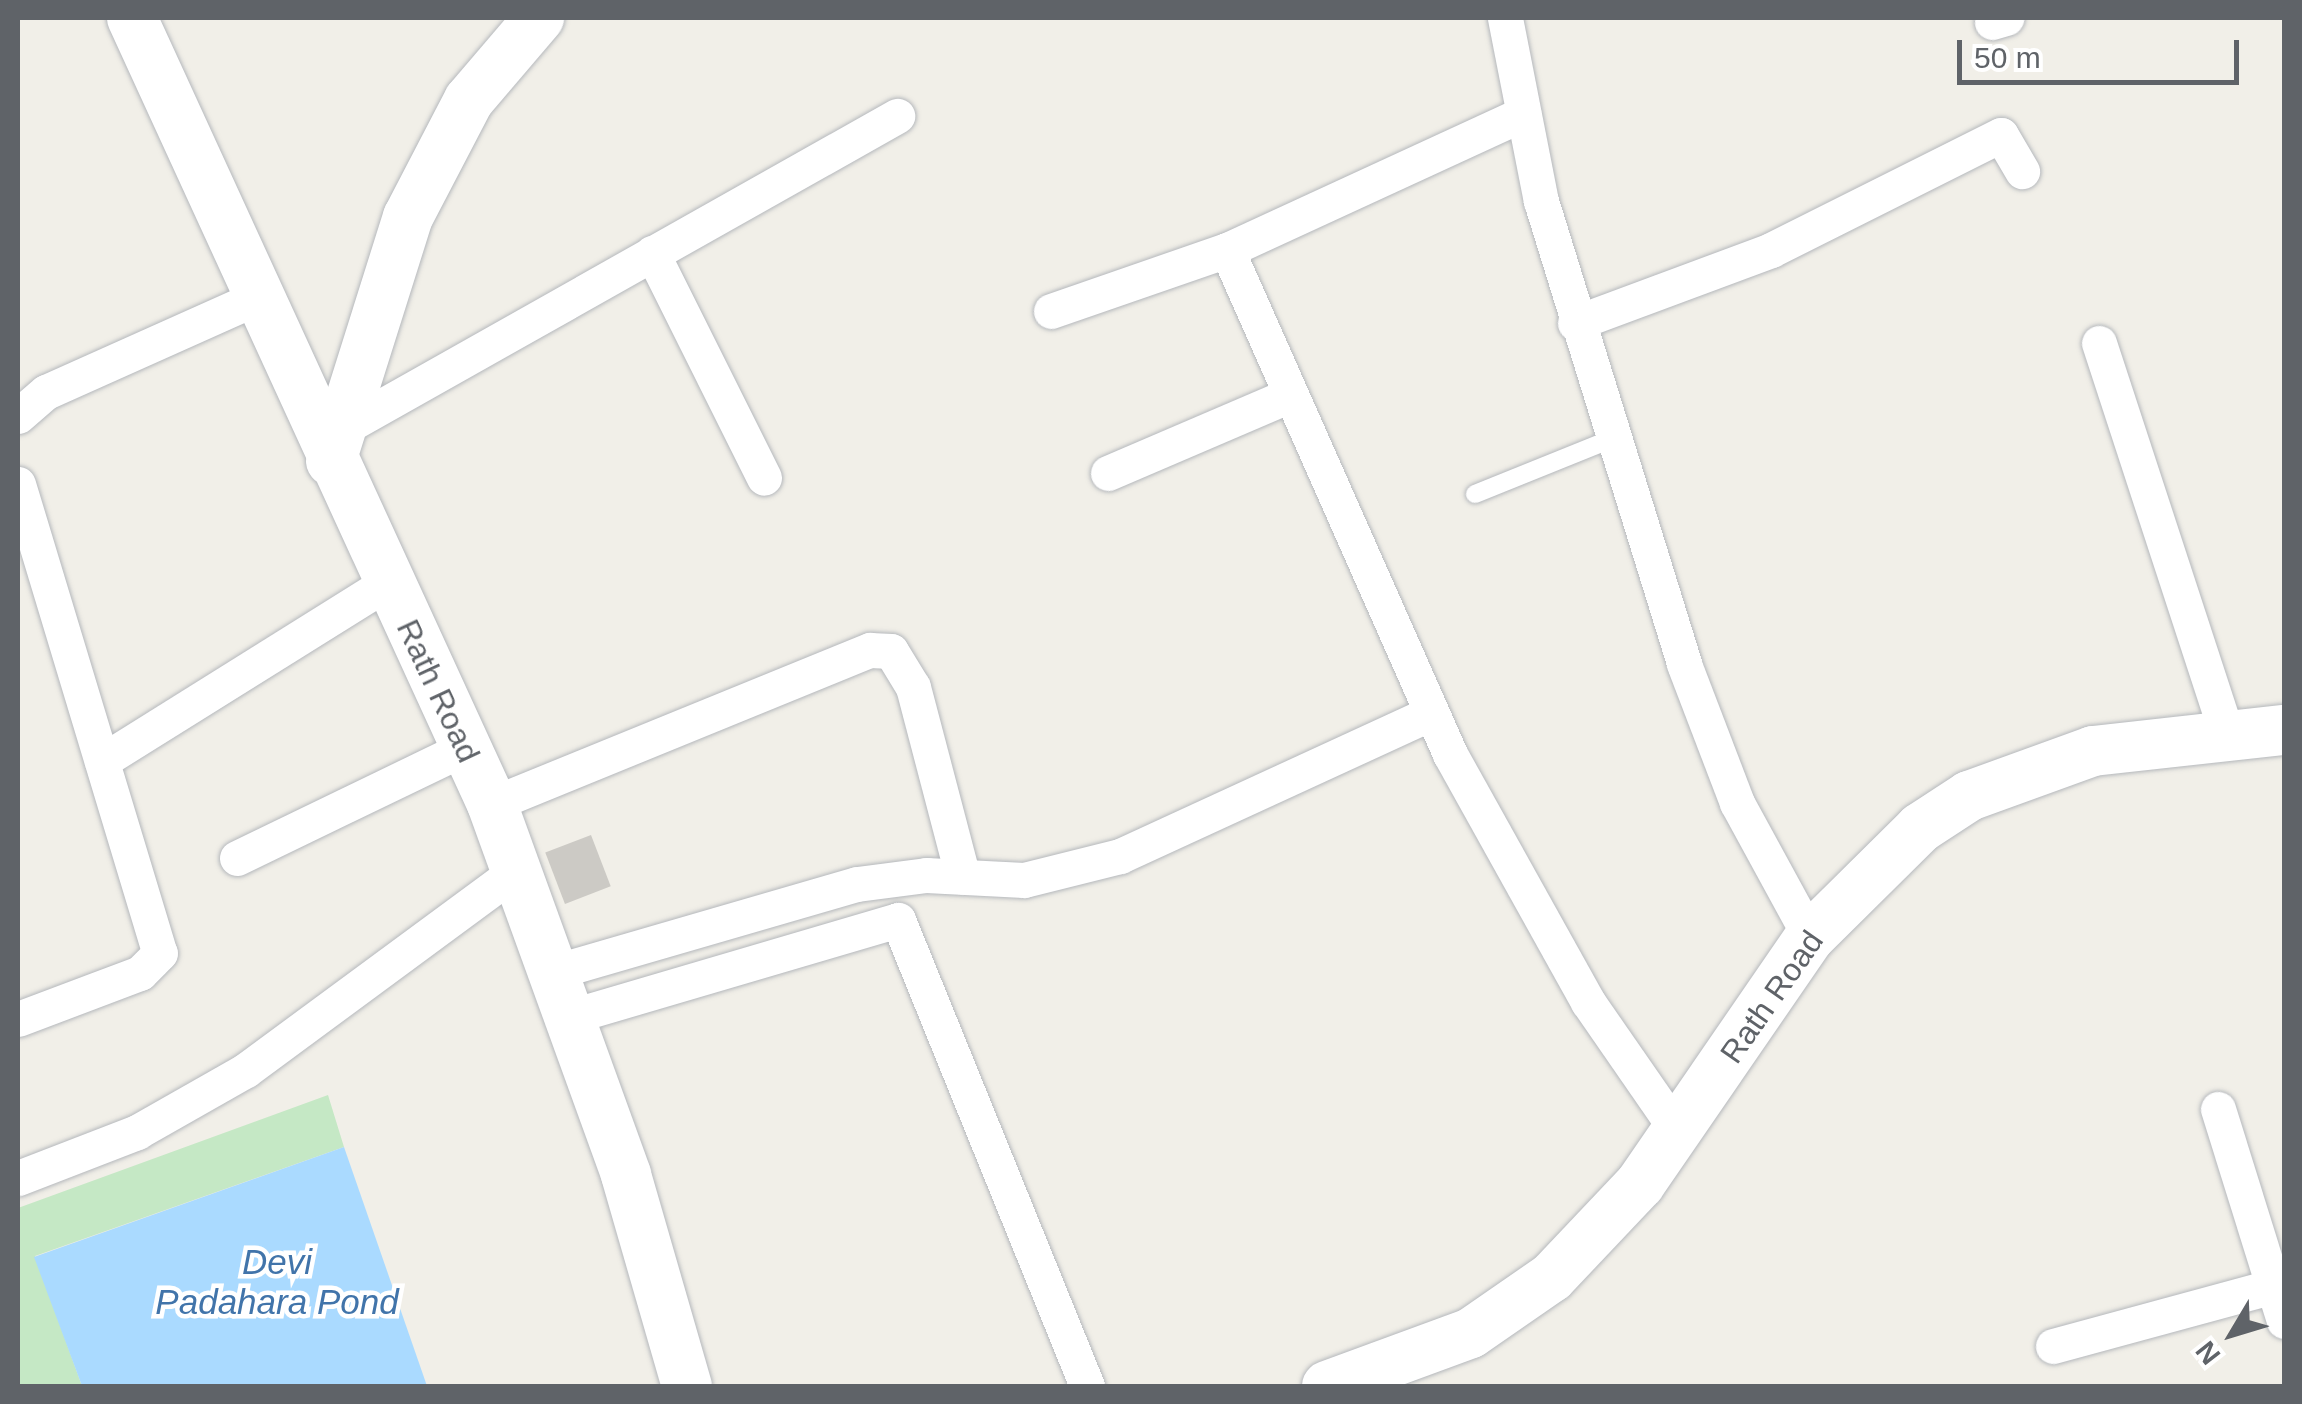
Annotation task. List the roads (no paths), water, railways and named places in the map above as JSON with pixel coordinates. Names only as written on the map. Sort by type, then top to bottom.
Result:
[{"type":"street","name":"Rath Road","points":[[132,18],[258,297],[338,444],[387,583],[492,804],[565,993],[687,1386]]},
{"type":"street","points":[[338,444],[408,216],[469,100],[539,18]]},
{"type":"street","points":[[1505,18],[1523,114],[1575,323],[1611,439],[1736,803],[1810,937]]},
{"type":"street","points":[[1051,312],[1228,250],[1523,114]]},
{"type":"street","points":[[338,444],[652,253],[898,116]]},
{"type":"street","points":[[1575,323],[1770,250],[2000,135],[2022,170]]},
{"type":"street","points":[[1228,250],[1288,396],[1431,713],[1588,1002],[1678,1132]]},
{"type":"street","points":[[652,253],[764,478]]},
{"type":"street","points":[[18,416],[46,392],[258,297]]},
{"type":"street","points":[[2099,343],[2226,732]]},
{"type":"street","points":[[1108,473],[1288,396]]},
{"type":"street","points":[[18,484],[160,952],[140,973],[18,1019]]},
{"type":"street","points":[[102,761],[387,583]]},
{"type":"street","points":[[492,804],[870,650],[890,651],[913,687],[964,877]]},
{"type":"street","points":[[565,993],[857,884],[964,877],[1024,880],[1120,856],[1431,713]]},
{"type":"street","name":"Rath Road","points":[[1327,1386],[1471,1333],[1552,1277],[1678,1132],[1810,937],[1920,828],[1969,796],[2093,751],[2226,732],[2284,730]]},
{"type":"street","points":[[237,858],[465,748]]},
{"type":"street","points":[[18,1178],[137,1132],[246,1070],[517,870]]},
{"type":"street","points":[[565,993],[898,920],[1087,1386]]},
{"type":"street","points":[[2218,1109],[2284,1321]]},
{"type":"street","points":[[2053,1346],[2274,1286]]},
{"type":"lane","points":[[1475,494],[1611,439]]},
{"type":"water","name":"Devi Padahara Pond","points":[[344,1147],[427,1386],[82,1386],[34,1257]]}]
